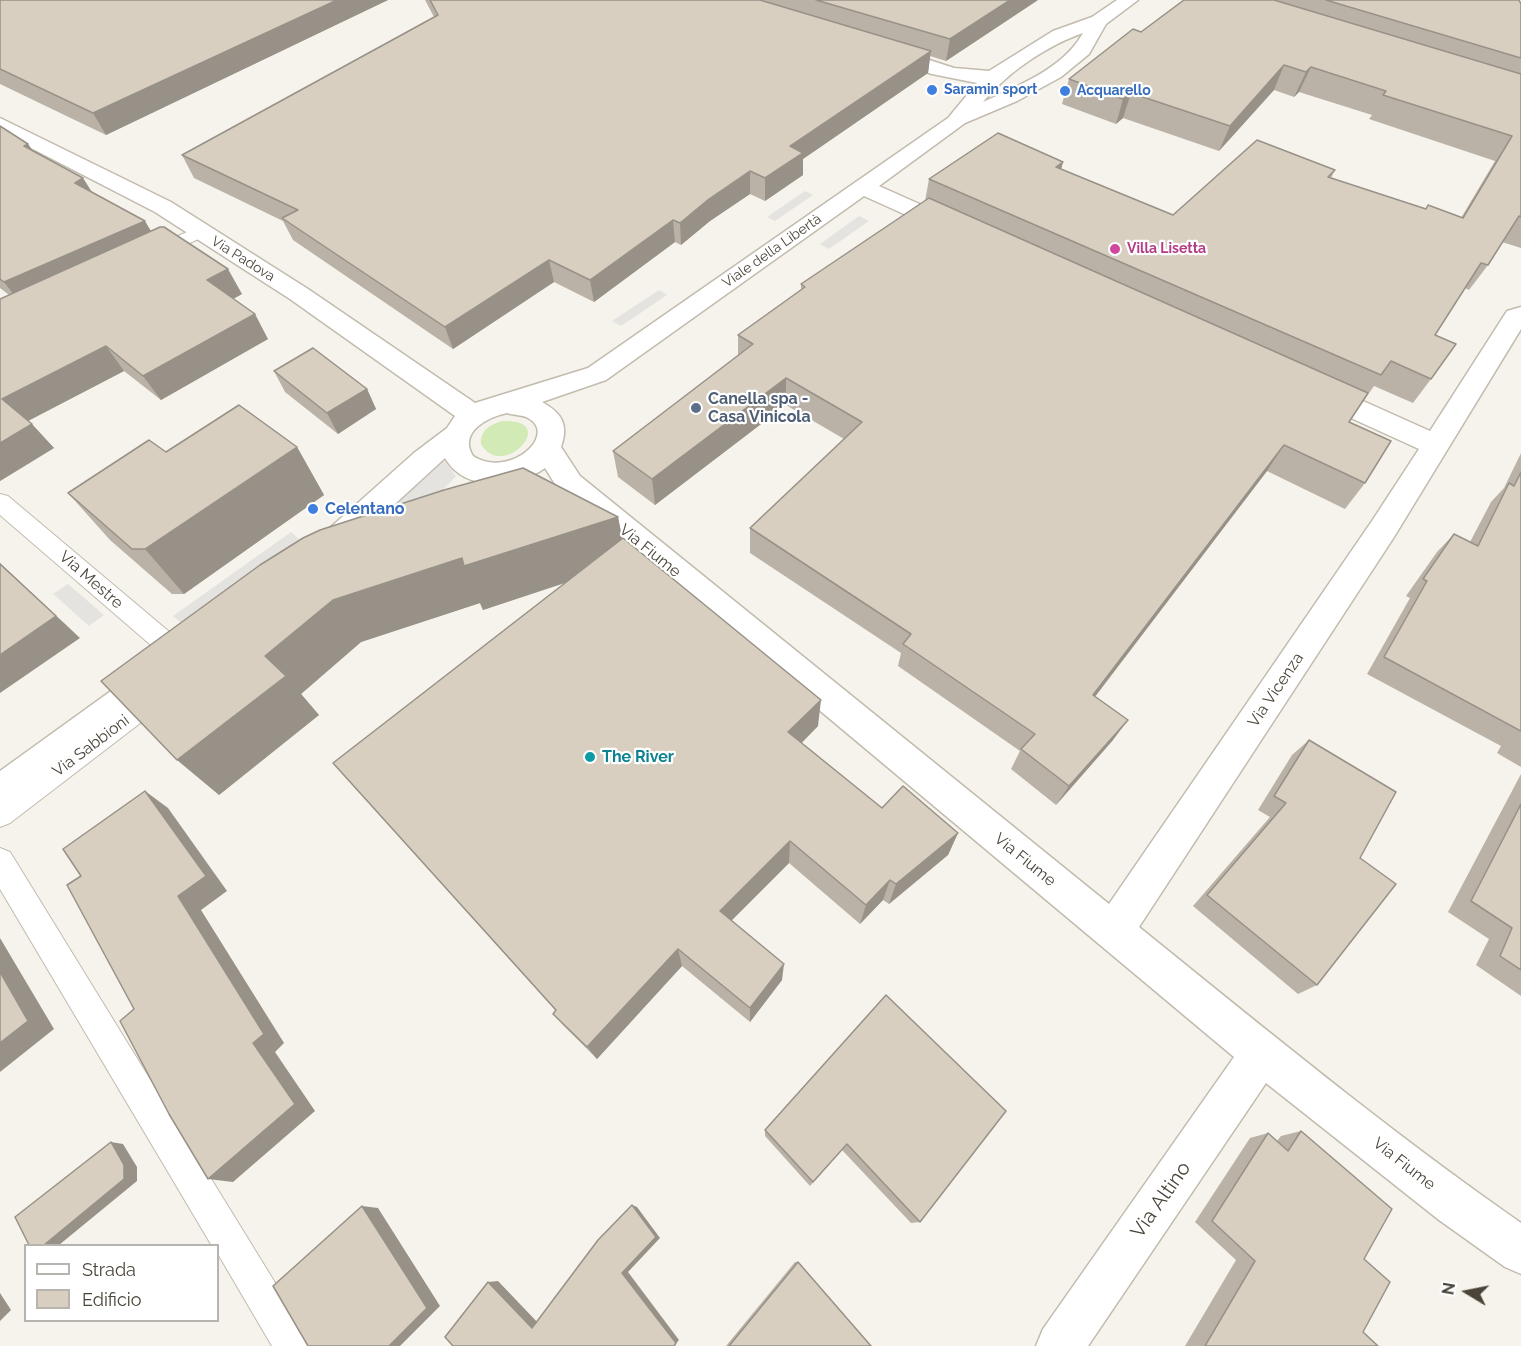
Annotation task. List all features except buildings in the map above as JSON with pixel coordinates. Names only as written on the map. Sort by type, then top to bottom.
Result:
[{"type":"street","name":"Viale della Libertà","points":[[547,447],[572,405],[597,374],[951,125],[988,87],[1060,35],[1099,21],[1129,0]]},
{"type":"street","name":"Viale della Libertà","points":[[988,87],[1037,83],[1080,52],[1099,21]]},
{"type":"street","points":[[862,45],[988,87]]},
{"type":"street","name":"Via Padova","points":[[0,124],[163,207],[309,301],[407,367],[465,425]]},
{"type":"street","points":[[862,187],[978,239]]},
{"type":"street","name":"Via Vicenza","points":[[1113,932],[1383,529],[1516,317],[1521,315]]},
{"type":"street","name":"Viale della Libertà","points":[[507,404],[597,374]]},
{"type":"street","points":[[1293,381],[1435,445]]},
{"type":"street","points":[[315,557],[362,521],[407,476],[465,425],[494,406],[521,405],[544,415],[550,424],[547,447],[516,471],[499,474],[482,472],[459,458],[454,446],[465,425]]},
{"type":"street","name":"Via Fiume","points":[[547,447],[570,483],[589,501],[1262,1053],[1455,1204],[1521,1251]]},
{"type":"street","name":"Via Sabbioni","points":[[0,792],[195,654]]},
{"type":"street","name":"Via Altino","points":[[1060,1346],[1262,1053]]},
{"type":"lane","points":[[138,260],[199,232]]},
{"type":"lane","points":[[524,493],[535,478],[547,447]]},
{"type":"lane","points":[[474,492],[499,474]]},
{"type":"lane","name":"Via Mestre","points":[[0,502],[195,654]]},
{"type":"lane","name":"Via Sabbioni","points":[[0,814],[195,654]]},
{"type":"lane","points":[[0,861],[293,1346]]},
{"type":"green space","points":[[502,421],[519,423],[527,429],[527,437],[522,446],[513,453],[502,456],[490,454],[481,444],[482,435],[494,424]]},
{"type":"shaded area","points":[[805,191],[813,195],[775,221],[767,217]]},
{"type":"shaded area","points":[[859,216],[869,221],[829,249],[820,244]]},
{"type":"shaded area","points":[[659,290],[667,295],[621,326],[612,321]]},
{"type":"shaded area","points":[[441,457],[456,476],[406,529],[388,511]]},
{"type":"shaded area","points":[[291,532],[299,539],[182,624],[173,616]]},
{"type":"shaded area","points":[[68,584],[104,615],[89,626],[53,594]]},
{"type":"place","name":"Saramin sport","points":[[932,90]]},
{"type":"place","name":"Acquarello","points":[[1065,91]]},
{"type":"place","name":"Villa Lisetta","points":[[1115,249]]},
{"type":"place","name":"Canella spa - Casa Vinicola","points":[[696,408]]},
{"type":"place","name":"Celentano","points":[[313,509]]},
{"type":"place","name":"The River","points":[[590,757]]}]
